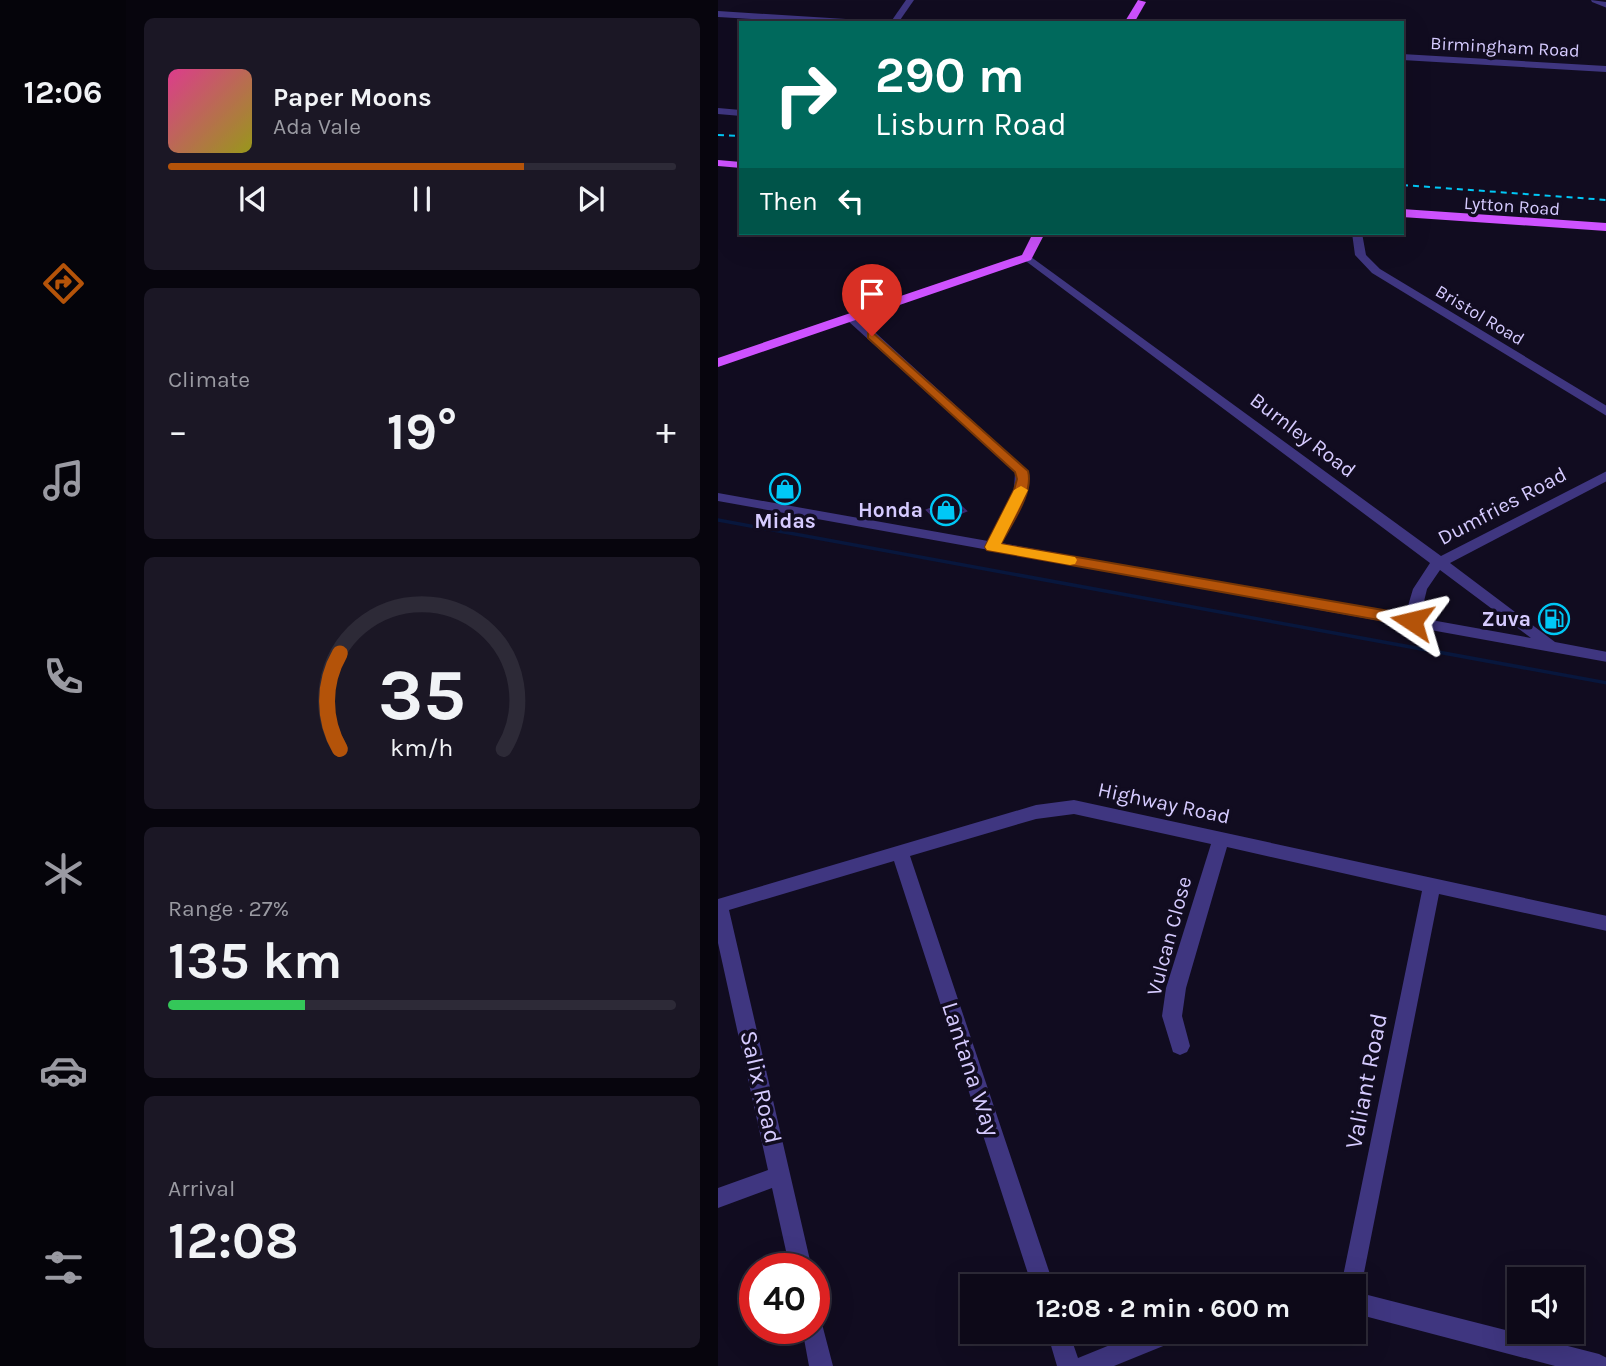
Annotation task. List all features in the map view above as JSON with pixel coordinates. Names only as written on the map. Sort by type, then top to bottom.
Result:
[{"type":"main road","points":[[1130,21],[1138,1]]},
{"type":"main road","points":[[718,163],[739,165]]},
{"type":"main road","name":"Lytton Road","points":[[1409,214],[1606,229]]},
{"type":"main road","points":[[718,363],[1028,257],[1038,235]]},
{"type":"street","points":[[895,21],[910,0]]},
{"type":"street","points":[[1595,0],[1606,6]]},
{"type":"street","points":[[718,14],[830,21]]},
{"type":"street","name":"Birmingham Road","points":[[1404,57],[1606,69]]},
{"type":"street","points":[[718,111],[739,113]]},
{"type":"street","name":"Bristol Road","points":[[1357,235],[1356,250],[1360,260],[1606,412]]},
{"type":"street","name":"Burnley Road","points":[[1028,257],[1553,647]]},
{"type":"street","points":[[852,318],[1021,471],[1024,479],[1021,490],[992,547]]},
{"type":"street","name":"Dumfries Road","points":[[1412,621],[1420,584],[1439,563],[1606,475]]},
{"type":"street","points":[[718,497],[1606,657]]},
{"type":"street","name":"Highway Road","points":[[719,906],[1058,807],[1086,809],[1606,924]]},
{"type":"street","name":"Vulcan Close","points":[[1180,1046],[1172,1016],[1176,988],[1221,839]]},
{"type":"street","name":"Lantana Way","points":[[900,852],[1039,1274]]},
{"type":"street","name":"Valiant Road","points":[[1354,1274],[1432,885]]},
{"type":"street","name":"Salix Road","points":[[719,906],[798,1253]]},
{"type":"street","points":[[718,1198],[781,1175]]},
{"type":"street","points":[[1366,1305],[1599,1366]]},
{"type":"street","points":[[816,1344],[821,1366]]},
{"type":"street","points":[[1062,1344],[1069,1366]]},
{"type":"street","points":[[1086,1366],[1140,1344]]},
{"type":"building","name":"Honda","points":[[953,499],[966,511],[939,522],[927,510]]},
{"type":"waterway","points":[[718,520],[1607,683]]},
{"type":"railway","points":[[718,135],[739,136]]},
{"type":"railway","points":[[1404,185],[1607,200]]},
{"type":"slow traffic","points":[[1021,490],[992,547],[1070,560]]},
{"type":"place","name":"Midas","points":[[785,489]]},
{"type":"place","name":"Honda","points":[[946,510]]},
{"type":"place","name":"Zuva","points":[[1554,619]]},
{"type":"route","points":[[872,336],[1021,471],[1024,479],[1021,490],[992,547],[1412,621]]}]
